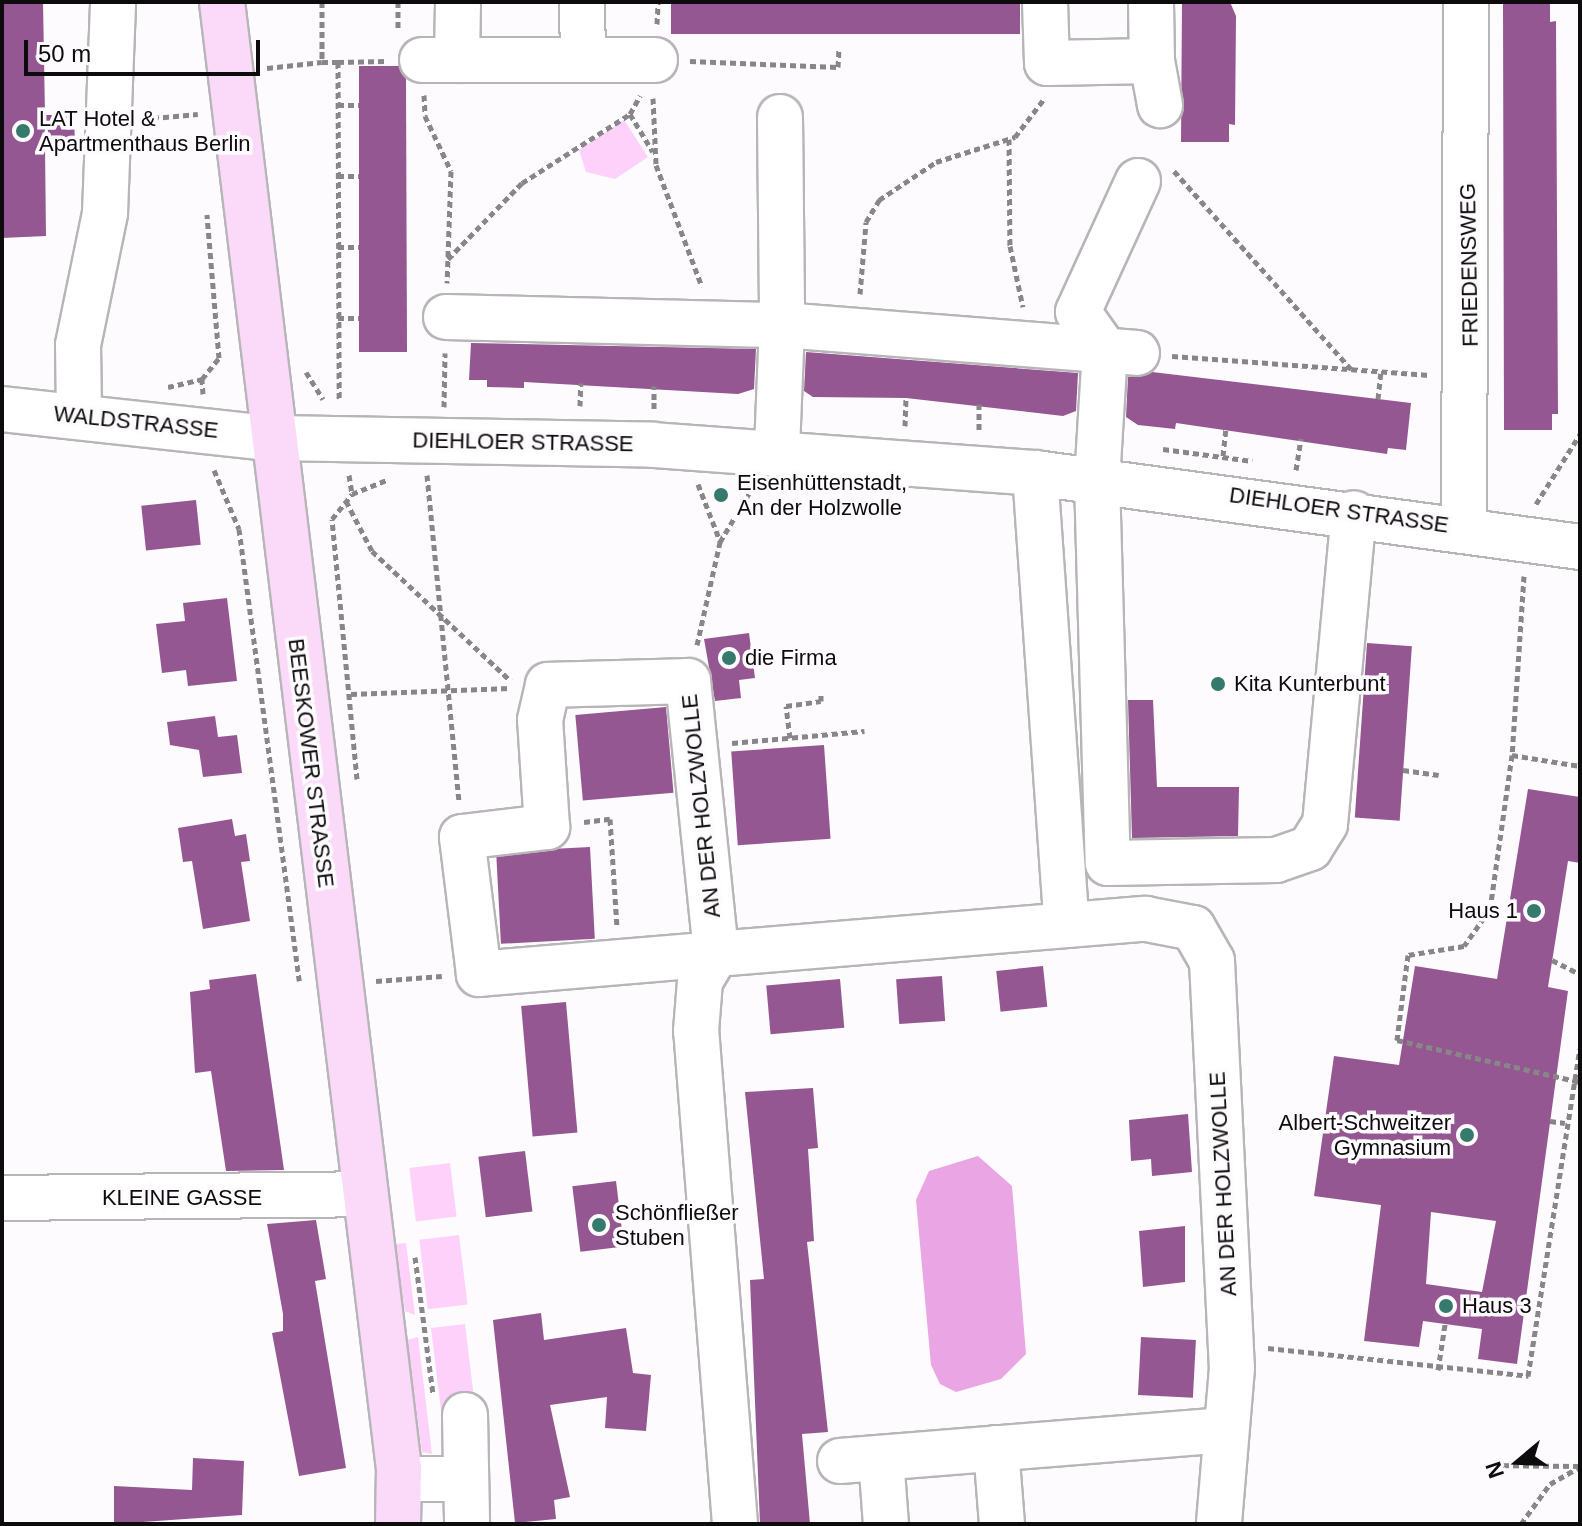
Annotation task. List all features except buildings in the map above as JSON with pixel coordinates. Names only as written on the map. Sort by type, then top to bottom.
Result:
[{"type":"main road","name":"BEESKOWER STRASSE","points":[[222,2],[270,438],[399,1479],[398,1524]]},
{"type":"street","points":[[79,415],[78,345],[105,213],[113,2]]},
{"type":"street","points":[[458,2],[440,60],[655,60]]},
{"type":"street","points":[[582,2],[583,59]]},
{"type":"street","points":[[1045,2],[1047,63],[1152,61]]},
{"type":"street","points":[[1151,2],[1152,61],[1160,105]]},
{"type":"street","name":"FRIEDENSWEG","points":[[1464,528],[1470,378],[1466,2]]},
{"type":"street","points":[[765,469],[782,325],[780,117]]},
{"type":"street","points":[[1121,352],[1078,312],[1153,172]]},
{"type":"street","points":[[446,317],[782,325],[1121,352]]},
{"type":"street","points":[[1121,352],[1097,479],[1108,863],[1276,860],[1310,848],[1325,824],[1354,513]]},
{"type":"street","name":"WALDSTRASSE","points":[[2,409],[270,438]]},
{"type":"street","name":"DIEHLOER STRASSE","points":[[270,438],[435,457],[765,469],[1035,473],[1464,528],[1529,524],[1580,547]]},
{"type":"street","points":[[1035,473],[1067,925]]},
{"type":"street","name":"AN DER HOLZWOLLE","points":[[547,827],[540,720],[548,685],[688,681],[716,954]]},
{"type":"street","points":[[479,974],[462,837],[547,827]]},
{"type":"street","name":"AN DER HOLZWOLLE","points":[[479,974],[619,960],[1146,919],[1193,928],[1212,961],[1231,1347],[1219,1524]]},
{"type":"street","points":[[716,954],[700,981],[696,1031],[735,1524]]},
{"type":"street","name":"KLEINE GASSE","points":[[2,1198],[362,1194]]},
{"type":"street","points":[[465,1415],[463,1479],[467,1524]]},
{"type":"street","points":[[886,1524],[861,1459],[1226,1430]]},
{"type":"street","points":[[996,1448],[1002,1524]]},
{"type":"street","points":[[399,1479],[463,1479]]},
{"type":"path","points":[[322,2],[322,62]]},
{"type":"path","points":[[656,156],[658,2]]},
{"type":"path","points":[[655,60],[838,67],[839,49]]},
{"type":"path","points":[[258,69],[322,62],[440,60],[425,116],[451,171],[446,317],[435,457],[441,622],[462,837]]},
{"type":"path","points":[[448,259],[522,183],[630,114],[655,60]]},
{"type":"path","points":[[338,62],[339,405]]},
{"type":"path","points":[[197,100],[199,129]]},
{"type":"path","points":[[338,105],[359,105]]},
{"type":"path","points":[[630,114],[656,156],[715,322]]},
{"type":"path","points":[[857,331],[866,222],[879,200],[936,162],[1009,139],[1026,127]]},
{"type":"path","points":[[1009,139],[1010,246],[1040,345]]},
{"type":"path","points":[[1153,172],[1351,369]]},
{"type":"path","points":[[338,176],[359,176]]},
{"type":"path","points":[[206,206],[219,358],[202,379],[209,463],[227,487],[239,529],[301,996]]},
{"type":"path","points":[[338,247],[359,247]]},
{"type":"path","points":[[338,318],[359,318]]},
{"type":"path","points":[[1121,352],[1470,378]]},
{"type":"path","points":[[1378,399],[1381,372]]},
{"type":"path","points":[[905,426],[906,398]]},
{"type":"path","points":[[979,404],[979,430]]},
{"type":"path","points":[[1223,456],[1226,429]]},
{"type":"path","points":[[1580,434],[1529,524],[1512,755],[1490,909],[1464,946],[1408,955],[1397,1040],[1580,1082]]},
{"type":"path","points":[[1296,470],[1301,438]]},
{"type":"path","points":[[688,681],[720,542],[765,469]]},
{"type":"path","points":[[698,484],[720,542]]},
{"type":"path","points":[[346,501],[372,551],[441,622],[518,687],[351,694]]},
{"type":"path","points":[[790,738],[786,706],[821,701],[821,695]]},
{"type":"path","points":[[695,746],[864,731]]},
{"type":"path","points":[[1512,755],[1580,766]]},
{"type":"path","points":[[1403,770],[1439,775]]},
{"type":"path","points":[[547,827],[610,819],[619,960]]},
{"type":"path","points":[[1552,960],[1580,974]]},
{"type":"path","points":[[375,981],[479,974]]},
{"type":"path","points":[[1231,1347],[1438,1370],[1528,1376],[1571,1080],[1580,1049]]},
{"type":"path","points":[[1550,1121],[1565,1123]]},
{"type":"path","points":[[1438,1370],[1445,1324]]},
{"type":"path","points":[[1493,1465],[1580,1466]]},
{"type":"path","points":[[1521,1524],[1550,1484],[1580,1466]]},
{"type":"shaded area","points":[[624,120],[648,157],[615,179],[586,172],[579,150]]},
{"type":"shaded area","points":[[978,1156],[1012,1186],[1026,1354],[1001,1379],[956,1392],[940,1384],[931,1365],[916,1200],[929,1171]]},
{"type":"shaded area","points":[[450,1163],[457,1217],[416,1222],[409,1168]]},
{"type":"shaded area","points":[[459,1235],[468,1304],[428,1309],[419,1240]]},
{"type":"shaded area","points":[[406,1243],[415,1315],[405,1311],[394,1244]]},
{"type":"shaded area","points":[[465,1324],[474,1398],[446,1452],[431,1328]]},
{"type":"shaded area","points":[[418,1337],[432,1454],[422,1452],[407,1340]]},
{"type":"place","name":"LAT Hotel & Apartmenthaus Berlin","points":[[23,131]]},
{"type":"place","name":"Eisenhüttenstadt, An der Holzwolle","points":[[721,495]]},
{"type":"place","name":"die Firma","points":[[729,658]]},
{"type":"place","name":"Kita Kunterbunt","points":[[1218,684]]},
{"type":"place","name":"Haus 1","points":[[1534,911]]},
{"type":"place","name":"Albert-Schweitzer Gymnasium","points":[[1467,1135]]},
{"type":"place","name":"Schönfließer Stuben","points":[[599,1225]]},
{"type":"place","name":"Haus 3","points":[[1446,1306]]}]
